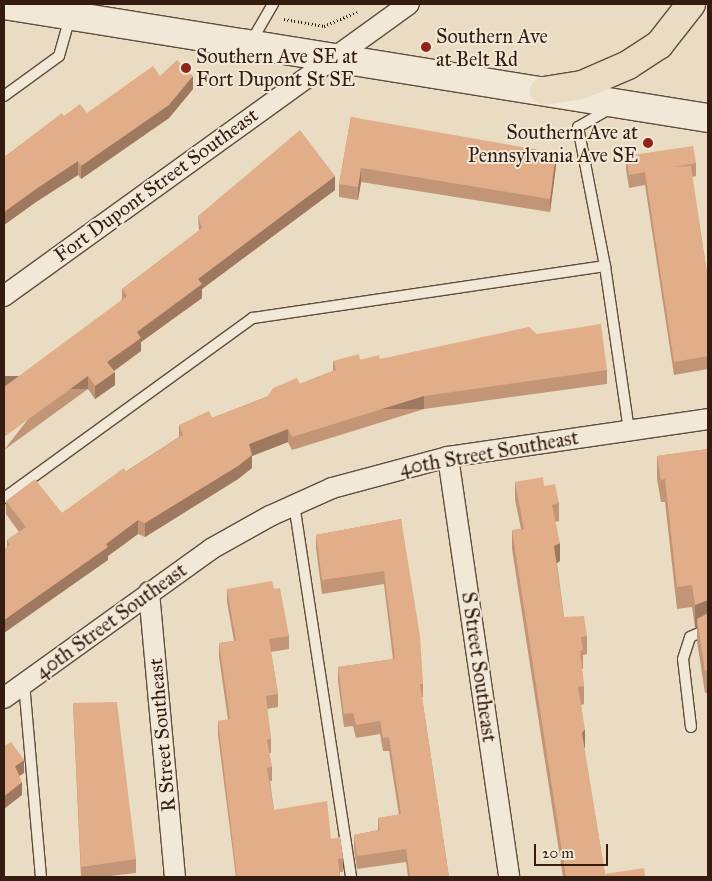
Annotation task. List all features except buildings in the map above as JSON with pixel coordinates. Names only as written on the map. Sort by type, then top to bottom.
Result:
[{"type":"highway","points":[[544,91],[582,85],[628,65],[659,45],[691,4]]},
{"type":"main road","points":[[4,5],[544,91],[616,105],[708,118]]},
{"type":"street","name":"Fort Dupont Street Southeast","points":[[4,296],[332,57],[409,4]]},
{"type":"street","name":"40th Street Southeast","points":[[4,698],[150,592],[240,532],[294,504],[369,476],[448,457],[708,419]]},
{"type":"street","name":"S Street Southeast","points":[[448,457],[509,877]]},
{"type":"street","name":"R Street Southeast","points":[[150,592],[175,877]]},
{"type":"lane","points":[[249,44],[272,4]]},
{"type":"lane","points":[[4,96],[60,56],[70,16]]},
{"type":"lane","points":[[616,105],[578,127],[605,266],[629,431]]},
{"type":"lane","points":[[4,498],[253,318],[605,266]]},
{"type":"lane","points":[[294,504],[351,877]]},
{"type":"lane","points":[[691,727],[683,659],[690,637],[708,629]]},
{"type":"lane","points":[[24,683],[41,877]]},
{"type":"path","points":[[276,18],[324,26],[364,8]]},
{"type":"place","name":"Southern Ave at Belt Rd","points":[[426,47]]},
{"type":"place","name":"Southern Ave SE at Fort Dupont St SE","points":[[186,68]]},
{"type":"place","name":"Southern Ave at Pennsylvania Ave SE","points":[[648,143]]}]
